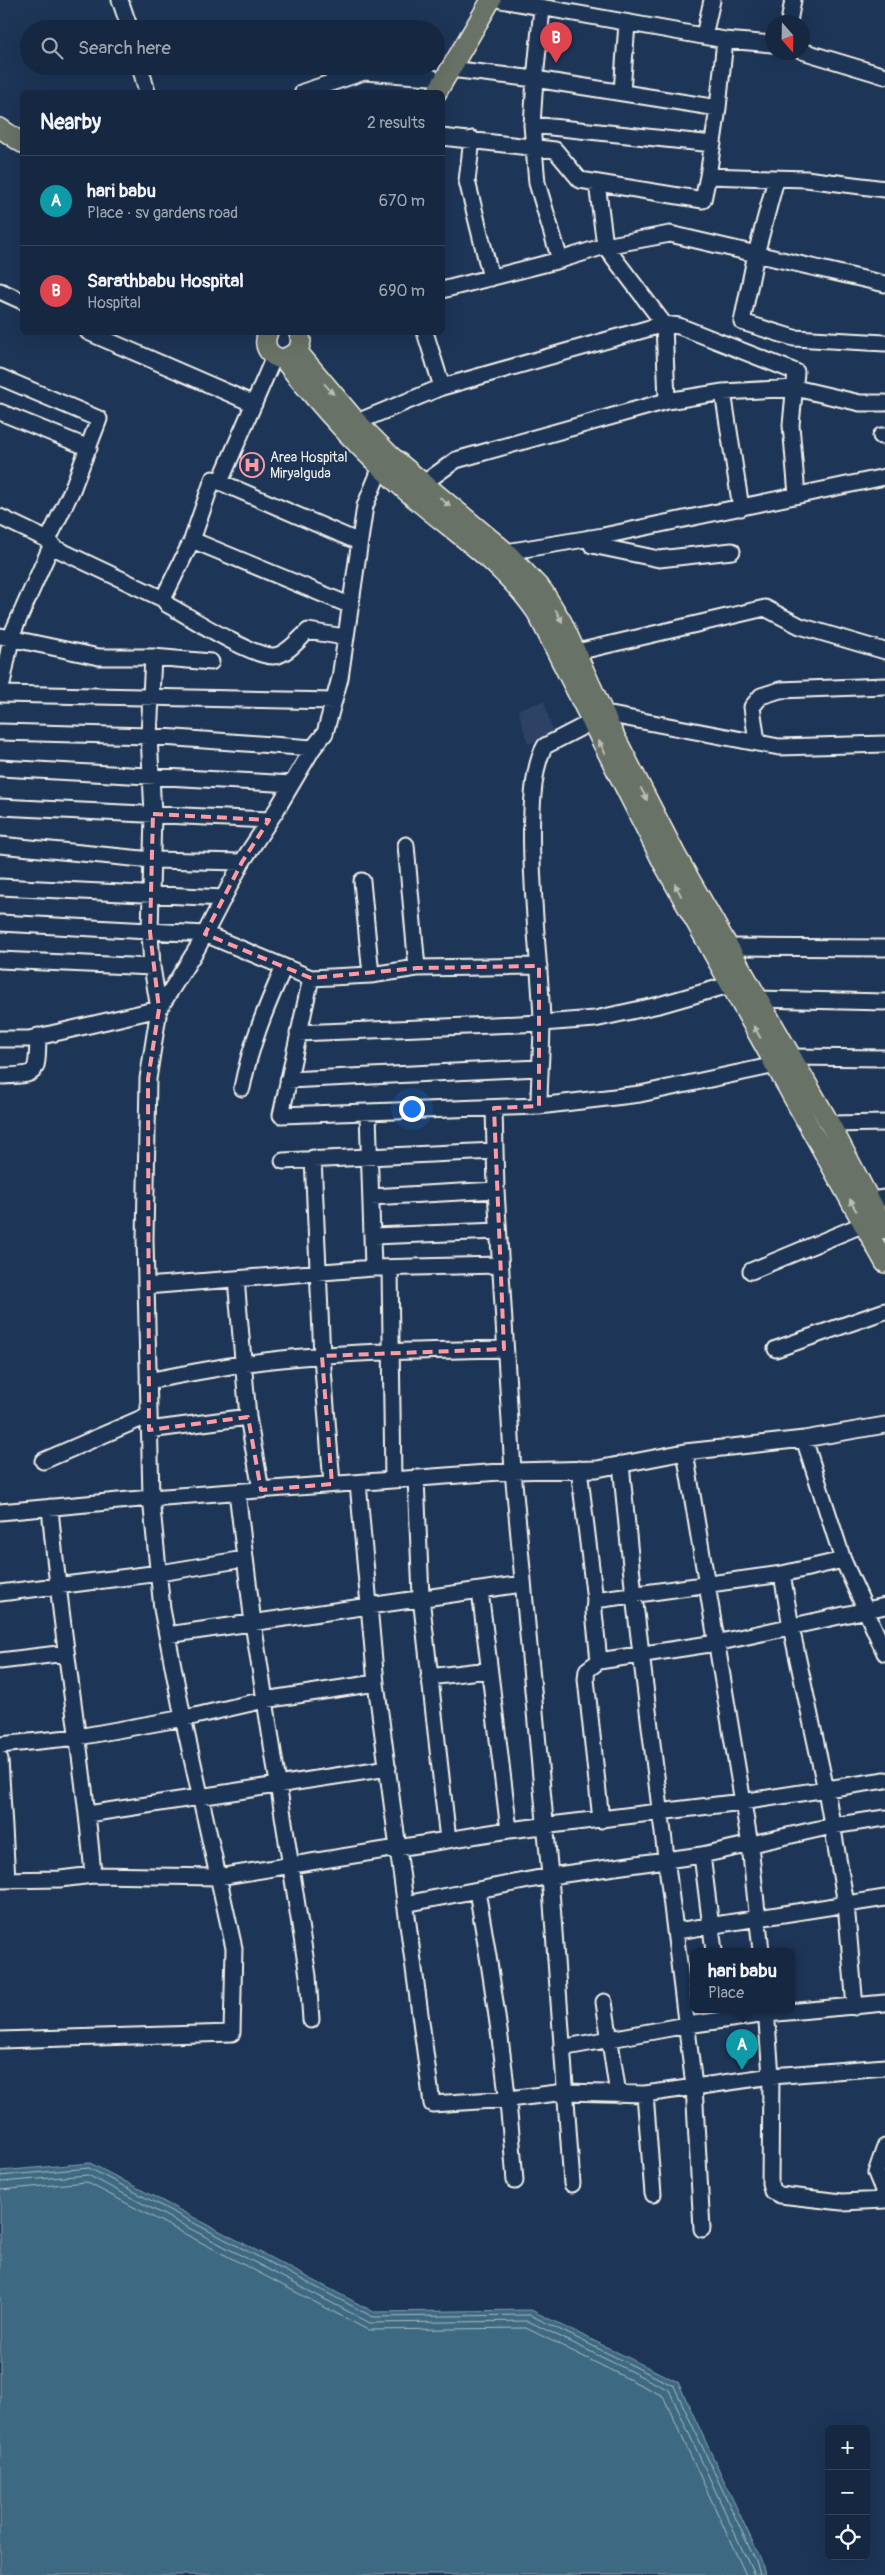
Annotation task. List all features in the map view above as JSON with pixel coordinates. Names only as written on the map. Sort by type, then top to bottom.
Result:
[{"type":"main road","points":[[445,58],[475,0]]},
{"type":"main road","points":[[445,74],[450,69],[491,0]]},
{"type":"main road","points":[[430,87],[436,75]]},
{"type":"main road","points":[[430,87],[443,75]]},
{"type":"main road","points":[[0,128],[20,142]]},
{"type":"main road","points":[[284,342],[357,422],[412,496],[493,562],[529,601],[757,999],[784,1061],[885,1263]]},
{"type":"main road","points":[[284,342],[345,433],[386,461],[424,483],[506,552],[543,591],[577,652],[598,719],[729,985],[830,1124],[877,1199],[885,1229]]},
{"type":"street","points":[[120,0],[127,20]]},
{"type":"street","points":[[501,0],[725,40],[765,43]]},
{"type":"street","points":[[704,36],[712,0]]},
{"type":"street","points":[[790,15],[793,0]]},
{"type":"street","points":[[542,8],[532,125],[537,183],[560,260]]},
{"type":"street","points":[[622,92],[627,23]]},
{"type":"street","points":[[445,136],[555,150],[580,180],[703,200],[718,108],[725,40]]},
{"type":"street","points":[[810,53],[885,76]]},
{"type":"street","points":[[450,69],[536,78],[718,108]]},
{"type":"street","points":[[142,75],[146,90]]},
{"type":"street","points":[[309,90],[355,75]]},
{"type":"street","points":[[377,75],[430,87]]},
{"type":"street","points":[[532,125],[713,144]]},
{"type":"street","points":[[472,139],[467,181],[491,278]]},
{"type":"street","points":[[708,176],[806,179],[885,189]]},
{"type":"street","points":[[776,179],[756,254],[742,322],[794,338],[884,339]]},
{"type":"street","points":[[597,183],[605,246],[664,324],[667,401]]},
{"type":"street","points":[[445,289],[560,260],[605,246],[670,234],[885,284]]},
{"type":"street","points":[[1,295],[20,300]]},
{"type":"street","points":[[357,422],[442,387],[664,324],[679,326],[726,342],[796,372],[791,425],[797,495]]},
{"type":"street","points":[[95,335],[254,404]]},
{"type":"street","points":[[426,335],[442,387]]},
{"type":"street","points":[[220,482],[254,404],[284,342]]},
{"type":"street","points":[[0,377],[99,419],[50,542],[5,638],[0,694],[334,700]]},
{"type":"street","points":[[424,483],[456,460],[667,401],[724,392],[795,388],[860,403],[885,403]]},
{"type":"street","points":[[724,392],[741,508]]},
{"type":"street","points":[[0,412],[89,448]]},
{"type":"street","points":[[0,1039],[38,1036],[159,1010],[205,934],[242,862],[313,748],[325,733],[340,678],[344,637],[365,506],[386,461]]},
{"type":"street","points":[[506,552],[589,538],[741,508],[885,477]]},
{"type":"street","points":[[163,599],[192,540],[213,479],[359,542]]},
{"type":"street","points":[[0,517],[163,599],[168,605],[254,651],[273,656],[283,653],[308,631],[344,637]]},
{"type":"street","points":[[589,538],[592,546],[659,559],[732,551]]},
{"type":"street","points":[[192,540],[349,605]]},
{"type":"street","points":[[577,652],[765,608],[800,626],[885,651]]},
{"type":"street","points":[[5,638],[99,658],[154,657],[211,662]]},
{"type":"street","points":[[0,2040],[232,2033],[234,1948],[162,1609],[160,1573],[151,1498],[146,1286],[148,1080],[159,1010],[152,967],[150,932],[153,893],[153,814],[149,736],[154,657]]},
{"type":"street","points":[[757,742],[752,707],[761,696],[780,690],[885,686]]},
{"type":"street","points":[[539,1106],[542,1023],[532,806],[540,754],[552,741],[598,719],[619,716],[786,747],[885,744]]},
{"type":"street","points":[[0,732],[149,736],[313,748]]},
{"type":"street","points":[[0,768],[292,784]]},
{"type":"street","points":[[0,807],[269,820]]},
{"type":"street","points":[[0,845],[152,860],[242,862]]},
{"type":"street","points":[[406,845],[417,968]]},
{"type":"street","points":[[362,881],[371,975]]},
{"type":"street","points":[[0,887],[153,893],[224,898]]},
{"type":"street","points":[[0,923],[205,934],[311,978],[371,975],[417,968],[539,966]]},
{"type":"street","points":[[727,947],[885,948]]},
{"type":"street","points":[[0,960],[152,967]]},
{"type":"street","points":[[242,1088],[248,1057],[266,1007],[290,970]]},
{"type":"street","points":[[311,978],[280,1116],[539,1106],[640,1094],[784,1061],[885,1058]]},
{"type":"street","points":[[298,1033],[542,1023],[595,1019],[659,1005],[729,985]]},
{"type":"street","points":[[757,999],[885,1002]]},
{"type":"street","points":[[0,1076],[29,1075],[34,1071],[37,1064],[38,1036]]},
{"type":"street","points":[[288,1080],[539,1068]]},
{"type":"street","points":[[494,1108],[504,1349],[522,1584],[550,1876],[572,2184]]},
{"type":"street","points":[[368,1114],[373,1268]]},
{"type":"street","points":[[830,1124],[885,1123]]},
{"type":"street","points":[[283,1160],[495,1151]]},
{"type":"street","points":[[313,1158],[322,1356],[332,1484]]},
{"type":"street","points":[[370,1197],[496,1190]]},
{"type":"street","points":[[751,1271],[864,1224]]},
{"type":"street","points":[[373,1236],[498,1231]]},
{"type":"street","points":[[146,1286],[373,1268],[500,1265]]},
{"type":"street","points":[[390,1269],[393,1480]]},
{"type":"street","points":[[236,1278],[248,1417],[261,1490]]},
{"type":"street","points":[[776,1349],[885,1311]]},
{"type":"street","points":[[148,1381],[243,1364],[322,1356],[390,1351],[504,1349]]},
{"type":"street","points":[[43,1461],[149,1423],[248,1417]]},
{"type":"street","points":[[0,1512],[332,1484],[513,1471],[579,1469],[622,1464],[686,1452],[804,1439],[885,1424]]},
{"type":"street","points":[[804,1439],[843,1560],[885,1653]]},
{"type":"street","points":[[686,1452],[750,1845],[761,1948]]},
{"type":"street","points":[[622,1464],[634,1596],[677,1931],[694,2086],[702,2228]]},
{"type":"street","points":[[579,1469],[595,1600],[594,1612],[599,1660]]},
{"type":"street","points":[[416,1478],[421,1597],[428,1677],[448,1840]]},
{"type":"street","points":[[358,1483],[376,1683],[400,1848],[405,1904],[432,2104],[509,2099],[564,2092],[645,2094],[772,2076],[885,2067]]},
{"type":"street","points":[[237,1492],[252,1623],[292,1866],[308,1976],[311,2020]]},
{"type":"street","points":[[50,1507],[57,1586],[88,1814],[93,1875]]},
{"type":"street","points":[[0,1593],[160,1573],[244,1560]]},
{"type":"street","points":[[595,1600],[782,1574],[843,1560]]},
{"type":"street","points":[[782,1574],[790,1627],[826,1790],[846,1904],[854,2007]]},
{"type":"street","points":[[168,1635],[421,1597],[480,1591],[522,1584]]},
{"type":"street","points":[[480,1591],[488,1670],[509,1830]]},
{"type":"street","points":[[601,1820],[586,1679],[587,1670],[599,1660],[716,1643],[885,1606]]},
{"type":"street","points":[[0,1661],[66,1653]]},
{"type":"street","points":[[428,1677],[488,1670]]},
{"type":"street","points":[[0,1745],[78,1737],[184,1718],[264,1700],[376,1683]]},
{"type":"street","points":[[0,1759],[4,1879],[60,1879],[93,1875],[218,1877],[509,1830],[742,1802],[885,1780]]},
{"type":"street","points":[[88,1814],[278,1783],[388,1768]]},
{"type":"street","points":[[405,1904],[550,1876],[667,1858],[702,1855],[832,1826],[885,1818]]},
{"type":"street","points":[[702,1855],[714,1948]]},
{"type":"street","points":[[477,1891],[495,1995],[509,2099],[515,2181]]},
{"type":"street","points":[[677,1931],[885,1898]]},
{"type":"street","points":[[604,2002],[618,2094]]},
{"type":"street","points":[[795,2010],[885,2004]]},
{"type":"street","points":[[561,2048],[687,2025],[723,2014],[745,2013]]},
{"type":"street","points":[[767,2013],[772,2076],[770,2182],[772,2191],[780,2195],[842,2202],[885,2200]]},
{"type":"street","points":[[645,2094],[653,2194]]},
{"type":"street","points":[[885,2147],[876,2172],[885,2195]]},
{"type":"highlighted area","points":[[153,814],[269,820],[242,862],[205,934],[311,978],[417,968],[539,966],[539,1106],[494,1108],[504,1349],[322,1356],[332,1484],[261,1490],[248,1417],[149,1430],[148,1079],[159,1009],[150,932]]},
{"type":"shaded area","points":[[544,701],[554,736],[528,744],[518,709]]},
{"type":"water","points":[[90,2163],[374,2312],[531,2310],[678,2382],[762,2562],[765,2575],[0,2575],[0,2171]]},
{"type":"place","name":"Sarathbabu Hospital","points":[[556,63]]},
{"type":"place","name":"Area Hospital Miryalguda","points":[[252,465]]},
{"type":"place","name":"hari babu","points":[[742,2070]]}]
